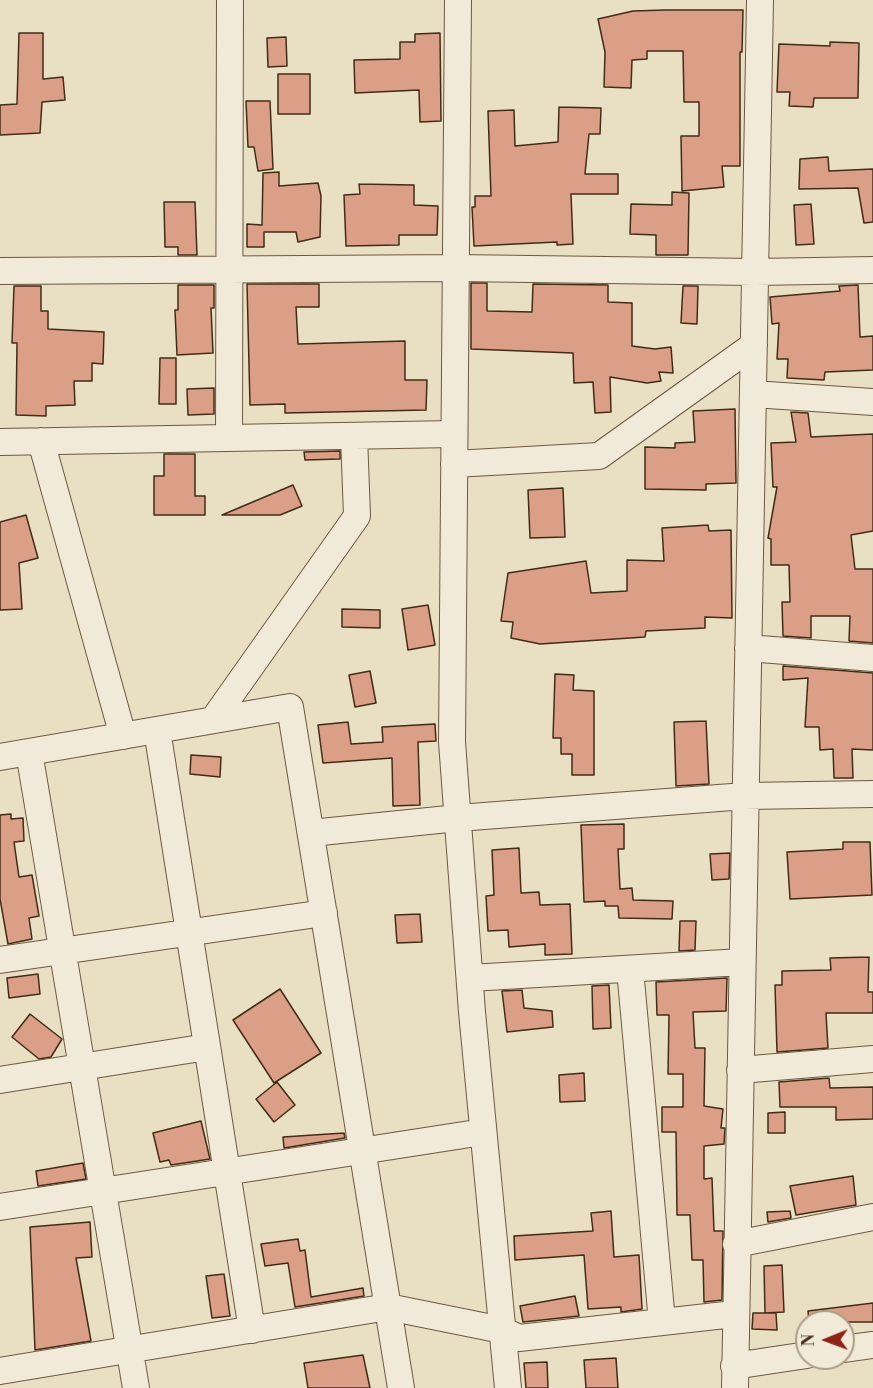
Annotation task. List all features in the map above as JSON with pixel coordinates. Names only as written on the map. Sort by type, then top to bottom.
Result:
[{"type":"street","points":[[229,438],[230,0]]},
{"type":"street","points":[[458,0],[452,742],[483,1132],[508,1388]]},
{"type":"street","points":[[760,0],[734,1314],[735,1377],[795,1359]]},
{"type":"street","points":[[0,271],[456,268],[755,272],[873,270]]},
{"type":"street","points":[[454,464],[599,456],[754,345]]},
{"type":"street","points":[[753,394],[873,402]]},
{"type":"street","points":[[0,442],[454,434]]},
{"type":"street","points":[[213,720],[357,516],[354,436]]},
{"type":"street","points":[[41,441],[123,736]]},
{"type":"street","points":[[748,648],[873,658]]},
{"type":"street","points":[[0,757],[290,707],[401,1388]]},
{"type":"street","points":[[157,730],[252,1330]]},
{"type":"street","points":[[29,752],[135,1388]]},
{"type":"street","points":[[311,833],[458,818],[745,796],[873,794]]},
{"type":"street","points":[[0,960],[324,914]]},
{"type":"street","points":[[470,978],[742,962]]},
{"type":"street","points":[[630,969],[662,1322]]},
{"type":"street","points":[[0,1080],[207,1047]]},
{"type":"street","points":[[740,1070],[873,1059]]},
{"type":"street","points":[[0,1207],[483,1132]]},
{"type":"street","points":[[736,1244],[873,1217]]},
{"type":"street","points":[[0,1371],[388,1307],[502,1330],[519,1338],[734,1314]]},
{"type":"street","points":[[855,1347],[873,1345]]},
{"type":"building","points":[[743,10],[742,52],[740,52],[740,166],[722,166],[724,187],[682,191],[681,136],[699,136],[699,102],[684,102],[683,51],[647,51],[647,59],[632,60],[631,88],[604,87],[605,52],[598,19],[633,11]]},
{"type":"building","points":[[19,33],[43,33],[43,79],[63,77],[65,100],[42,102],[40,133],[0,135],[0,105],[17,104]]},
{"type":"building","points":[[440,33],[441,121],[420,122],[419,90],[355,93],[354,60],[400,59],[400,42],[415,42],[415,34]]},
{"type":"building","points":[[286,37],[287,66],[268,67],[267,38]]},
{"type":"building","points":[[830,42],[859,43],[858,98],[814,98],[813,107],[789,106],[790,92],[777,92],[779,44],[830,46]]},
{"type":"building","points":[[278,74],[310,74],[310,114],[278,114]]},
{"type":"building","points":[[246,101],[270,101],[273,169],[258,171],[254,147],[248,147]]},
{"type":"building","points":[[559,107],[601,108],[600,134],[589,134],[585,174],[618,174],[618,194],[571,194],[573,244],[557,245],[557,242],[474,246],[472,207],[475,207],[475,196],[491,196],[488,111],[514,110],[515,146],[558,142]]},
{"type":"building","points":[[828,157],[829,171],[873,169],[873,222],[864,223],[858,188],[799,189],[800,159]]},
{"type":"building","points":[[279,172],[279,186],[318,183],[321,196],[320,237],[298,242],[296,232],[264,232],[264,247],[247,247],[247,224],[262,225],[263,173]]},
{"type":"building","points":[[359,184],[414,185],[414,205],[438,206],[437,235],[399,235],[399,245],[346,246],[344,195],[360,194]]},
{"type":"building","points":[[672,192],[689,193],[688,255],[656,255],[656,235],[630,234],[631,204],[672,205]]},
{"type":"building","points":[[164,202],[195,202],[197,255],[178,255],[178,247],[165,247]]},
{"type":"building","points":[[811,204],[814,244],[796,245],[794,205]]},
{"type":"building","points":[[471,283],[487,283],[487,311],[532,312],[533,284],[608,285],[608,302],[632,303],[632,346],[655,349],[671,347],[673,373],[659,372],[661,381],[647,383],[610,377],[611,412],[595,413],[593,382],[574,383],[573,353],[471,349]]},
{"type":"building","points":[[247,284],[319,284],[319,307],[296,307],[298,344],[405,341],[405,380],[427,380],[426,410],[285,413],[285,404],[250,405]]},
{"type":"building","points":[[178,285],[214,285],[214,308],[211,308],[213,353],[177,355],[175,310],[178,310]]},
{"type":"building","points":[[858,285],[860,337],[873,336],[873,370],[825,372],[824,380],[787,378],[788,359],[777,359],[779,323],[772,324],[770,297],[840,291],[839,286]]},
{"type":"building","points":[[14,286],[41,286],[41,311],[48,311],[48,329],[104,332],[103,364],[92,363],[92,381],[74,381],[75,405],[46,406],[46,416],[16,415],[17,343],[12,343]]},
{"type":"building","points":[[683,286],[698,286],[697,324],[681,323]]},
{"type":"building","points":[[160,358],[176,358],[176,404],[159,404]]},
{"type":"building","points":[[214,388],[214,414],[188,415],[187,389]]},
{"type":"building","points":[[735,409],[736,483],[706,484],[706,490],[645,489],[645,447],[675,448],[675,443],[695,442],[693,411]]},
{"type":"building","points":[[791,412],[808,413],[811,437],[873,434],[873,531],[851,535],[855,569],[873,569],[873,643],[849,641],[850,616],[811,616],[811,638],[783,636],[782,602],[790,602],[789,565],[771,565],[771,539],[768,538],[777,487],[773,487],[771,443],[796,442]]},
{"type":"building","points":[[340,451],[340,459],[305,460],[304,452]]},
{"type":"building","points":[[164,454],[195,454],[195,496],[205,496],[205,515],[154,515],[154,476],[164,476]]},
{"type":"building","points":[[293,485],[302,506],[280,515],[222,515]]},
{"type":"building","points":[[563,488],[565,537],[530,538],[528,490]]},
{"type":"building","points":[[26,515],[38,558],[19,563],[22,609],[0,610],[0,522]]},
{"type":"building","points":[[708,525],[709,531],[731,530],[732,618],[705,617],[705,628],[646,631],[645,637],[540,644],[511,638],[513,622],[501,621],[508,573],[586,561],[591,593],[627,591],[627,560],[664,561],[662,528]]},
{"type":"building","points":[[428,605],[435,645],[408,650],[402,609]]},
{"type":"building","points":[[342,609],[380,610],[380,628],[342,627]]},
{"type":"building","points":[[783,666],[873,673],[873,750],[852,749],[853,778],[834,778],[833,749],[820,750],[819,727],[805,727],[808,678],[783,680]]},
{"type":"building","points":[[370,671],[376,703],[355,707],[349,675]]},
{"type":"building","points":[[555,674],[574,675],[573,690],[594,691],[594,775],[572,775],[572,754],[561,754],[561,738],[553,738]]},
{"type":"building","points":[[706,721],[709,784],[676,786],[674,722]]},
{"type":"building","points":[[348,722],[351,744],[383,742],[382,727],[435,724],[436,741],[418,742],[420,805],[393,806],[392,758],[323,763],[318,725]]},
{"type":"building","points":[[191,755],[221,757],[220,777],[190,774]]},
{"type":"building","points":[[11,814],[11,819],[23,818],[24,841],[14,842],[19,877],[32,875],[39,916],[29,918],[32,939],[8,944],[0,899],[0,815]]},
{"type":"building","points":[[624,824],[624,849],[618,849],[620,889],[632,888],[633,900],[673,901],[672,919],[619,918],[618,906],[605,906],[605,901],[584,902],[581,825]]},
{"type":"building","points":[[843,842],[870,842],[872,895],[790,899],[787,852],[843,849]]},
{"type":"building","points":[[519,848],[521,893],[539,892],[540,905],[570,904],[572,954],[545,955],[545,944],[509,947],[508,930],[488,931],[486,896],[494,895],[492,850]]},
{"type":"building","points":[[730,853],[729,879],[712,880],[710,854]]},
{"type":"building","points":[[420,914],[422,942],[397,943],[395,915]]},
{"type":"building","points":[[680,921],[696,921],[695,950],[679,951]]},
{"type":"building","points":[[869,957],[868,992],[873,992],[873,1013],[826,1013],[828,1048],[777,1052],[775,985],[782,985],[782,971],[831,970],[830,958]]},
{"type":"building","points":[[38,974],[40,994],[9,998],[7,978]]},
{"type":"building","points":[[727,978],[726,1011],[693,1012],[695,1048],[705,1048],[704,1106],[723,1109],[721,1128],[725,1128],[724,1144],[704,1146],[704,1179],[712,1178],[714,1231],[723,1231],[722,1300],[704,1302],[703,1260],[692,1260],[690,1215],[677,1215],[676,1132],[662,1132],[662,1107],[683,1107],[683,1074],[668,1074],[669,1015],[657,1015],[656,982]]},
{"type":"building","points":[[609,985],[611,1028],[593,1029],[592,986]]},
{"type":"building","points":[[280,989],[321,1053],[274,1083],[233,1020]]},
{"type":"building","points":[[522,990],[524,1008],[552,1011],[553,1027],[507,1032],[502,991]]},
{"type":"building","points":[[30,1014],[62,1039],[51,1057],[39,1059],[12,1037]]},
{"type":"building","points":[[584,1073],[585,1101],[560,1102],[559,1075]]},
{"type":"building","points":[[829,1078],[830,1088],[873,1087],[873,1119],[836,1120],[836,1107],[780,1107],[779,1082]]},
{"type":"building","points":[[277,1082],[295,1105],[274,1122],[256,1099]]},
{"type":"building","points":[[785,1112],[785,1133],[768,1133],[768,1113]]},
{"type":"building","points":[[201,1121],[210,1159],[171,1165],[169,1160],[160,1162],[153,1133]]},
{"type":"building","points":[[344,1133],[345,1138],[284,1148],[283,1137]]},
{"type":"building","points":[[83,1163],[86,1179],[38,1186],[36,1171]]},
{"type":"building","points":[[853,1176],[856,1205],[796,1215],[790,1186]]},
{"type":"building","points":[[611,1211],[614,1257],[639,1255],[642,1309],[621,1312],[621,1307],[588,1309],[584,1255],[515,1260],[514,1236],[593,1231],[591,1213]]},
{"type":"building","points":[[790,1211],[791,1218],[768,1222],[767,1212]]},
{"type":"building","points":[[90,1222],[92,1257],[76,1258],[91,1341],[35,1350],[30,1227]]},
{"type":"building","points":[[298,1239],[300,1251],[305,1250],[311,1297],[363,1288],[364,1296],[295,1307],[288,1263],[265,1266],[261,1244]]},
{"type":"building","points":[[782,1265],[784,1312],[765,1313],[764,1266]]},
{"type":"building","points":[[224,1274],[230,1316],[212,1318],[206,1276]]},
{"type":"building","points":[[575,1296],[579,1316],[523,1322],[520,1306]]},
{"type":"building","points":[[873,1303],[873,1322],[855,1322],[855,1310],[816,1310]]},
{"type":"building","points":[[753,1313],[776,1313],[777,1330],[752,1329]]},
{"type":"building","points":[[363,1355],[370,1388],[308,1388],[304,1363]]},
{"type":"building","points":[[616,1358],[618,1388],[586,1388],[584,1360]]},
{"type":"building","points":[[547,1362],[548,1388],[526,1388],[524,1363]]}]
